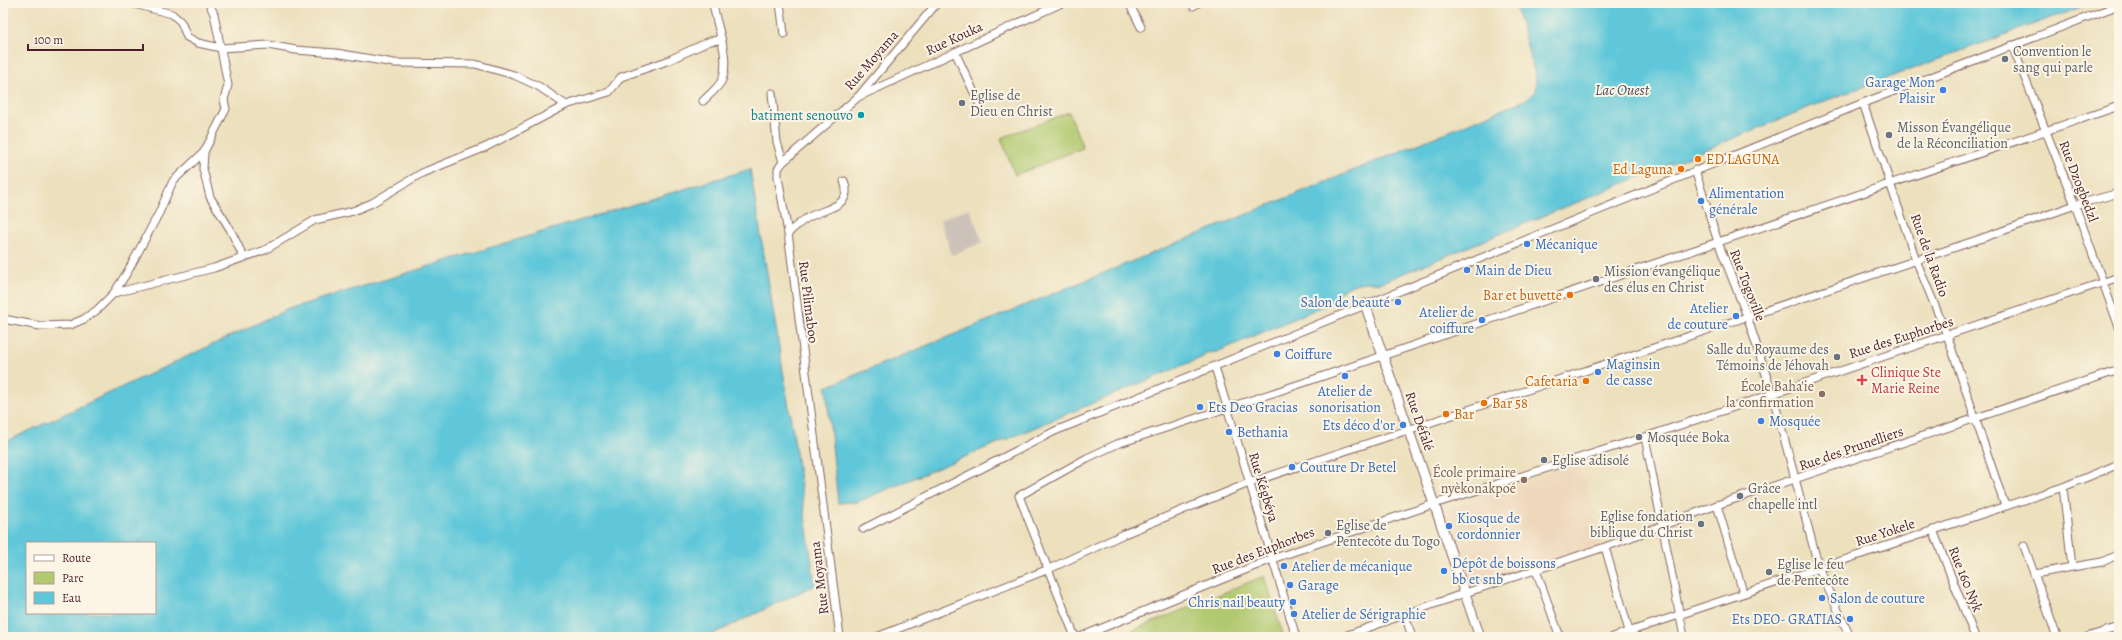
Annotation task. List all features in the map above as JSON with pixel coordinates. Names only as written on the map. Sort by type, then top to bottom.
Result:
[{"type":"street","points":[[131,3],[172,14],[181,22],[187,37],[198,43],[221,48],[268,45],[296,50],[336,53],[394,63],[476,64],[514,76],[538,86],[566,105]]},
{"type":"street","points":[[3,320],[40,326],[70,325],[84,319],[97,310],[114,293],[145,239],[173,181],[204,152],[226,109],[224,100],[228,85],[214,14],[209,3]]},
{"type":"street","points":[[704,101],[721,81],[725,66],[713,3]]},
{"type":"street","points":[[780,3],[784,34]]},
{"type":"street","name":"Rue Moyama","points":[[783,162],[858,97],[937,3]]},
{"type":"street","name":"Rue Kouka","points":[[858,97],[1062,3]]},
{"type":"street","points":[[1129,3],[1141,27]]},
{"type":"street","points":[[863,529],[1055,431],[1695,170],[2012,45],[2119,5]]},
{"type":"street","points":[[114,293],[166,281],[244,258],[264,250],[315,220],[353,211],[372,203],[422,173],[486,147],[566,105],[610,92],[621,77],[667,61],[710,41],[721,40]]},
{"type":"street","name":"Rue Dzogbedzl","points":[[2012,45],[2076,205],[2119,327]]},
{"type":"street","points":[[955,52],[979,103]]},
{"type":"street","name":"Rue Pilimaboo","points":[[772,93],[778,142],[783,162],[778,169],[778,177],[788,233],[825,517]]},
{"type":"street","name":"Rue de la Radio","points":[[1863,103],[1916,260],[1947,335],[2004,506]]},
{"type":"street","points":[[1075,637],[1019,496],[1104,449],[2119,106]]},
{"type":"street","points":[[204,152],[203,169],[210,198],[230,229],[244,258]]},
{"type":"street","name":"Rue Togoville","points":[[1695,170],[1718,242],[1747,316],[1772,393],[1819,568],[1850,637]]},
{"type":"street","points":[[788,233],[809,216],[838,205],[845,196],[847,189],[844,181]]},
{"type":"street","points":[[877,637],[1049,569],[1124,534],[1249,483],[2076,205],[2119,193]]},
{"type":"street","name":"Rue des Euphorbes","points":[[1080,637],[1272,559],[1434,504],[1645,437],[2119,277]]},
{"type":"street","name":"Rue Défalé","points":[[1365,304],[1480,637]]},
{"type":"street","name":"Rue Kégbéya","points":[[1215,367],[1296,637]]},
{"type":"street","name":"Rue des Prunelliers","points":[[1346,636],[1465,593],[1605,547],[1717,505],[1795,481],[2119,370]]},
{"type":"street","points":[[1645,437],[1684,637]]},
{"type":"street","name":"Rue Yokele","points":[[1613,637],[1743,592],[2063,487],[2119,464]]},
{"type":"street","points":[[2063,487],[2072,564]]},
{"type":"street","points":[[1717,505],[1743,592]]},
{"type":"street","name":"Rue Moyama","points":[[825,517],[840,637]]},
{"type":"street","name":"Rue 160 Nyk","points":[[1933,530],[1975,637]]},
{"type":"street","points":[[2024,546],[2057,637]]},
{"type":"street","points":[[1605,547],[1629,631]]},
{"type":"street","points":[[2034,574],[2072,564],[2102,562],[2119,554]]},
{"type":"street","points":[[1536,570],[1560,637]]},
{"type":"street","points":[[1405,615],[1412,637]]},
{"type":"street","points":[[2087,637],[2119,627]]},
{"type":"shaded area","points":[[969,208],[983,242],[952,255],[940,220]]},
{"type":"shaded area","points":[[1579,463],[1603,545],[1472,587],[1445,516],[1448,509]]},
{"type":"green space","points":[[1069,112],[1083,148],[1015,175],[1001,138]]},
{"type":"green space","points":[[1264,576],[1284,637],[1117,637]]},
{"type":"water","name":"Lac Ouest","points":[[1515,3],[2092,3],[1822,102],[1380,283],[1357,283],[1339,293],[1328,304],[1217,352],[1205,353],[1203,357],[857,502],[838,503],[826,387],[1525,100],[1535,92],[1536,78]]},
{"type":"water","points":[[750,169],[793,432],[815,585],[707,637],[3,637],[3,443],[288,309]]},
{"type":"place","name":"Convention le sang qui parle","points":[[2005,59]]},
{"type":"place","name":"Garage Mon Plaisir","points":[[1943,90]]},
{"type":"place","name":"Eglise de Dieu en Christ","points":[[962,103]]},
{"type":"place","name":"batiment senouvo","points":[[861,115]]},
{"type":"place","name":"Misson Évangélique de la Réconciliation","points":[[1889,135]]},
{"type":"place","name":"ED LAGUNA","points":[[1698,159]]},
{"type":"place","name":"Ed Laguna","points":[[1681,169]]},
{"type":"place","name":"Alimentation générale","points":[[1701,201]]},
{"type":"place","name":"Mécanique","points":[[1527,244]]},
{"type":"place","name":"Main de Dieu","points":[[1467,270]]},
{"type":"place","name":"Mission évangélique des élus en Christ","points":[[1596,279]]},
{"type":"place","name":"Bar et buvette","points":[[1570,295]]},
{"type":"place","name":"Salon de beauté","points":[[1398,302]]},
{"type":"place","name":"Atelier de couture","points":[[1736,316]]},
{"type":"place","name":"Atelier de coiffure","points":[[1482,320]]},
{"type":"place","name":"Coiffure","points":[[1277,354]]},
{"type":"place","name":"Salle du Royaume des Témoins de Jéhovah","points":[[1837,357]]},
{"type":"place","name":"Maginsin de casse","points":[[1598,372]]},
{"type":"place","name":"Atelier de sonorisation","points":[[1345,376]]},
{"type":"place","name":"Clinique Ste Marie Reine","points":[[1862,380]]},
{"type":"place","name":"Cafetaria","points":[[1586,381]]},
{"type":"place","name":"École Baha'ie la confirmation","points":[[1822,394]]},
{"type":"place","name":"Bar 58","points":[[1484,403]]},
{"type":"place","name":"Ets Deo Gracias","points":[[1200,407]]},
{"type":"place","name":"Bar","points":[[1446,414]]},
{"type":"place","name":"Mosquée","points":[[1761,421]]},
{"type":"place","name":"Ets déco d'or","points":[[1403,425]]},
{"type":"place","name":"Bethania","points":[[1229,432]]},
{"type":"place","name":"Mosquée Boka","points":[[1639,437]]},
{"type":"place","name":"Eglise adisolé","points":[[1544,460]]},
{"type":"place","name":"Couture Dr Betel","points":[[1292,467]]},
{"type":"place","name":"École primaire nyèkonakpoé","points":[[1524,480]]},
{"type":"place","name":"Grâce chapelle intl","points":[[1740,496]]},
{"type":"place","name":"Eglise fondation biblique du Christ","points":[[1701,524]]},
{"type":"place","name":"Kiosque de cordonnier","points":[[1449,526]]},
{"type":"place","name":"Eglise de Pentecôte du Togo","points":[[1328,533]]},
{"type":"place","name":"Atelier de mécanique","points":[[1284,566]]},
{"type":"place","name":"Dépôt de boissons bb et snb","points":[[1444,571]]},
{"type":"place","name":"Eglise le feu de Pentecôte","points":[[1769,572]]},
{"type":"place","name":"Garage","points":[[1290,585]]},
{"type":"place","name":"Salon de couture","points":[[1822,598]]},
{"type":"place","name":"Chris nail beauty","points":[[1293,602]]},
{"type":"place","name":"Atelier de Sérigraphie","points":[[1294,614]]},
{"type":"place","name":"Ets DEO- GRATIAS","points":[[1850,619]]}]
